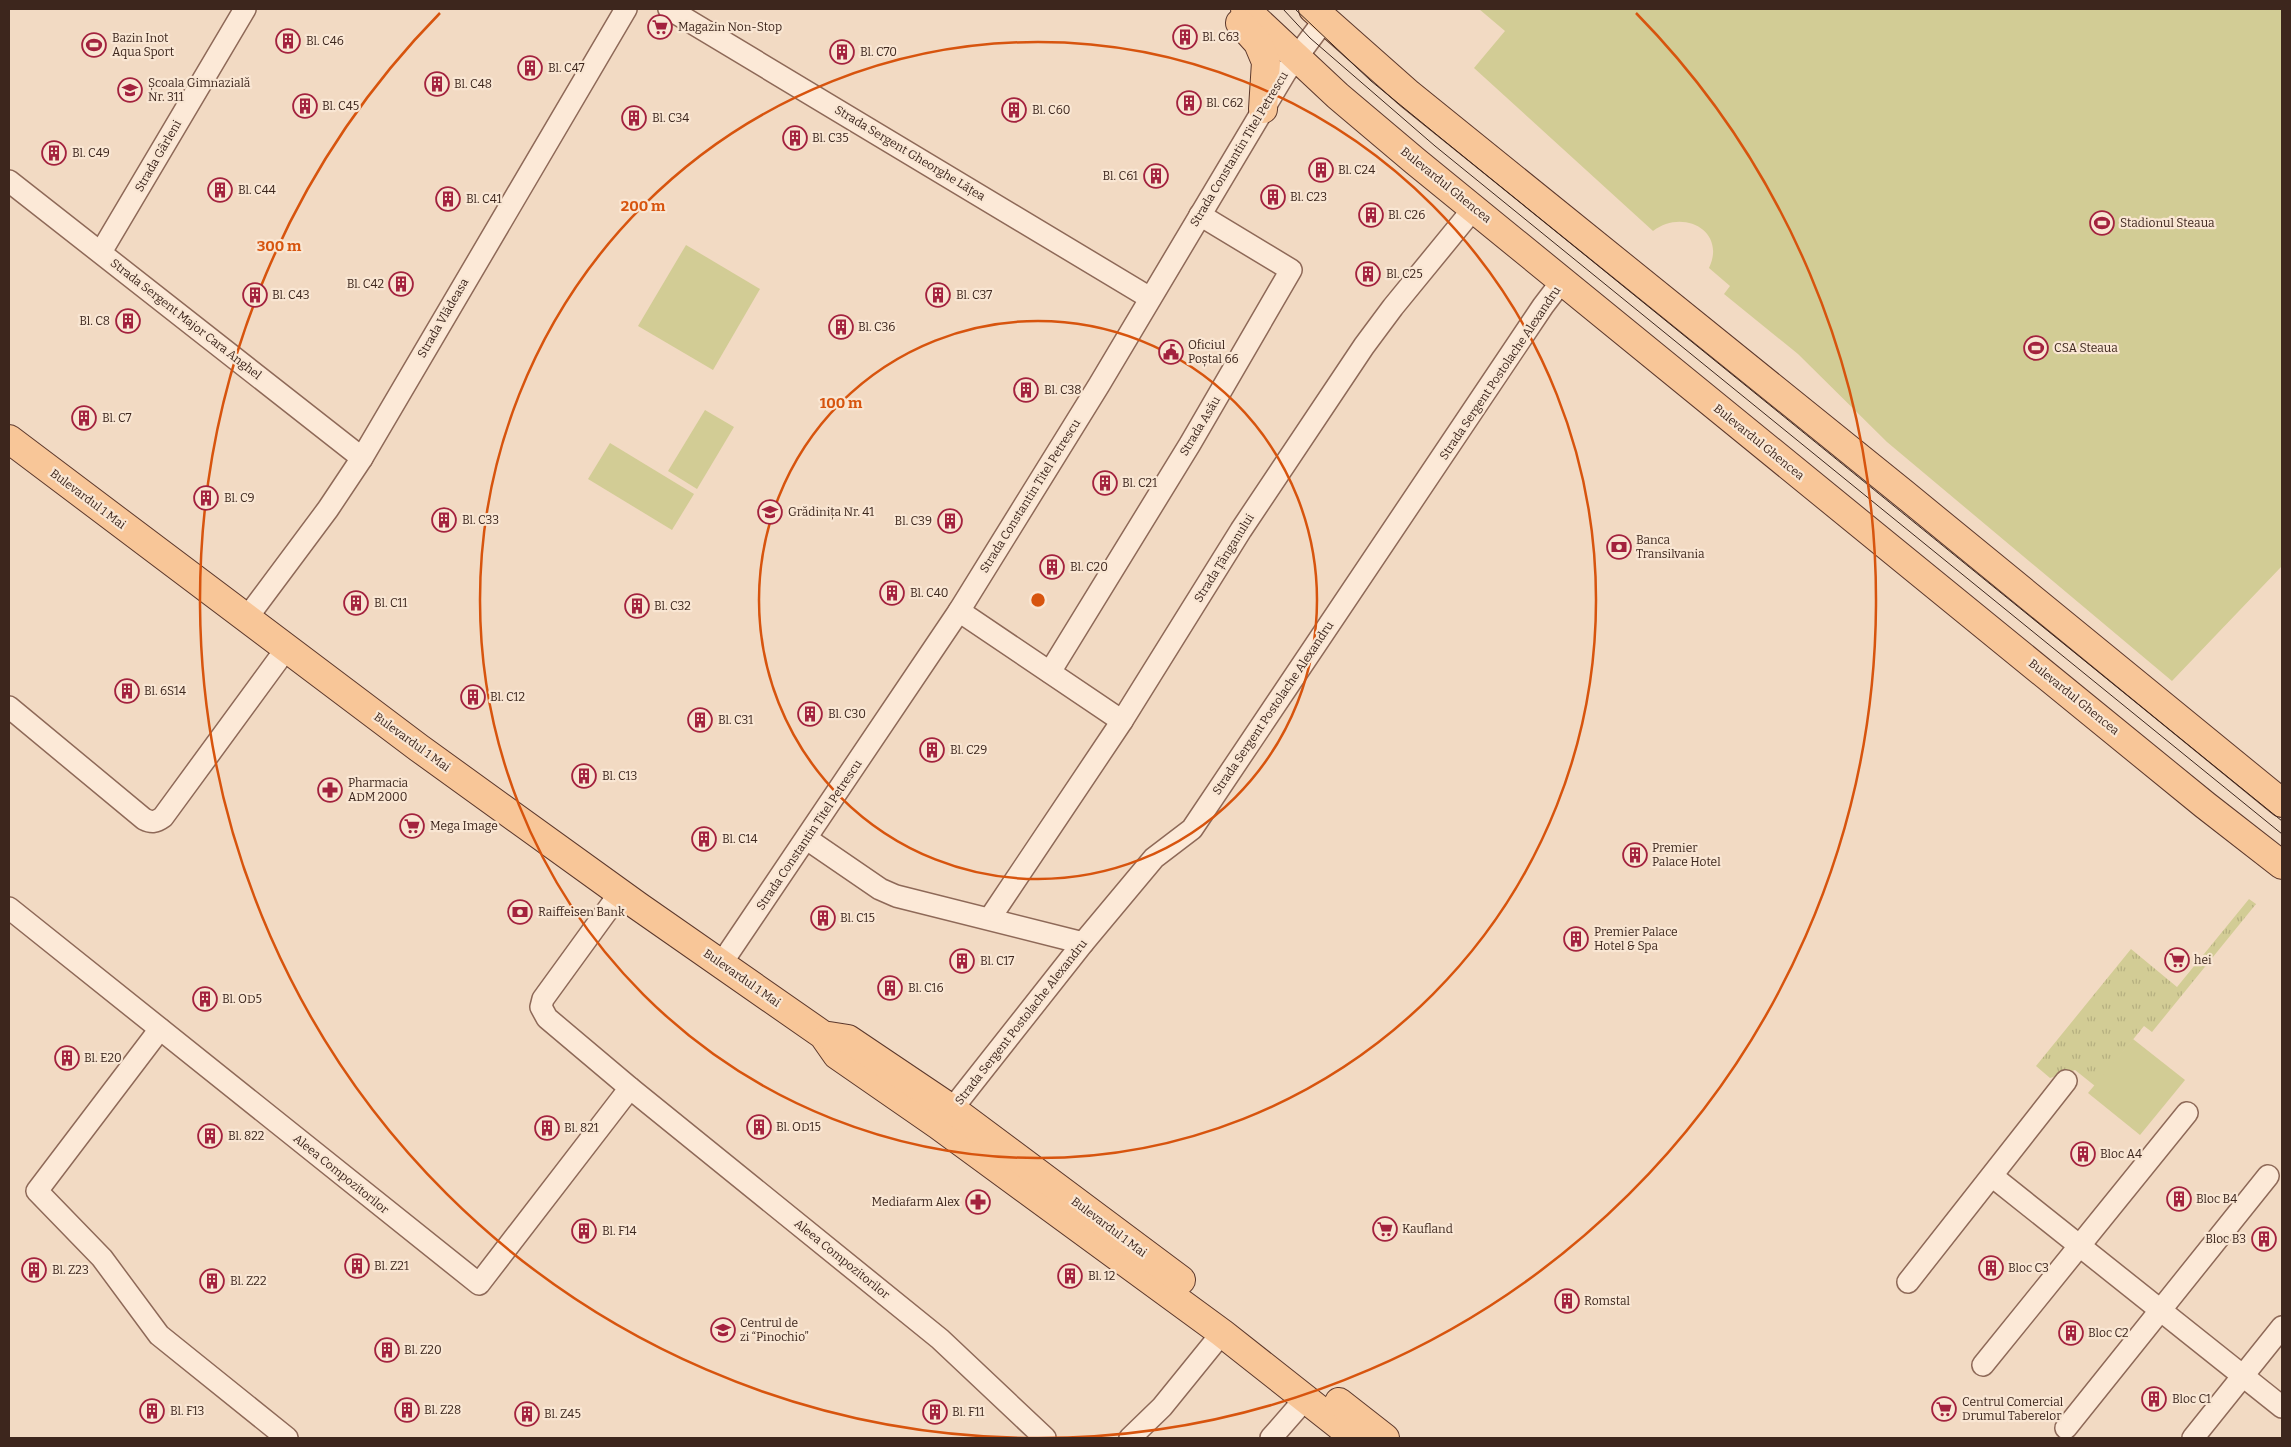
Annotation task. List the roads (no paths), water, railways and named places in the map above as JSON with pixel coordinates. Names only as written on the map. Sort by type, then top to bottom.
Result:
[{"type":"main road","points":[[1228,9],[1258,44],[1266,62],[1263,109]]},
{"type":"main road","name":"Bulevardul Ghencea","points":[[1245,9],[1295,58],[1338,96],[1562,281],[2198,799],[2282,865]]},
{"type":"main road","points":[[1319,14],[1409,94],[1911,499],[2282,803]]},
{"type":"main road","name":"Bulevardul 1 Mai","points":[[9,440],[286,649],[620,893],[823,1035],[837,1055],[938,1125],[1222,1333],[1354,1438]]},
{"type":"main road","name":"Bulevardul 1 Mai","points":[[823,1035],[848,1039],[952,1110],[1227,1314],[1385,1438]]},
{"type":"street","name":"Strada Gârleni","points":[[101,252],[245,9]]},
{"type":"street","name":"Strada Vlădeasa","points":[[246,619],[328,509],[362,458],[626,9]]},
{"type":"street","name":"Strada Sergent Gheorghe Lățea","points":[[669,9],[1150,298]]},
{"type":"street","name":"Strada Constantin Titel Petrescu","points":[[721,964],[959,611],[1099,385],[1295,58],[1319,14]]},
{"type":"street","name":"Strada Sergent Major Cara Anghel","points":[[9,181],[362,458]]},
{"type":"street","name":"Strada Țânganului","points":[[990,918],[1122,720],[1241,530],[1364,346],[1393,307],[1474,208]]},
{"type":"street","name":"Strada Asău","points":[[1050,672],[1190,444],[1291,270],[1200,215]]},
{"type":"street","name":"Strada Sergent Postolache Alexandru","points":[[952,1110],[1083,943],[1154,858],[1192,829],[1543,306],[1562,281]]},
{"type":"street","points":[[959,611],[1122,720]]},
{"type":"street","points":[[9,707],[144,819],[150,822],[157,822],[163,817],[286,649]]},
{"type":"street","points":[[807,839],[880,889],[896,896],[990,918],[1083,943]]},
{"type":"street","name":"Aleea Compozitorilor","points":[[620,893],[543,999],[541,1007],[547,1018],[630,1088],[940,1339],[1045,1438]]},
{"type":"street","name":"Aleea Compozitorilor","points":[[9,908],[479,1284],[630,1088]]},
{"type":"street","points":[[160,1029],[37,1190],[102,1258],[159,1335],[287,1438]]},
{"type":"street","points":[[1908,1282],[2066,1081]]},
{"type":"street","points":[[1983,1365],[2187,1113]]},
{"type":"street","points":[[1992,1176],[2282,1407]]},
{"type":"street","points":[[2066,1428],[2268,1176]]},
{"type":"street","points":[[2194,1438],[2282,1327]]},
{"type":"street","points":[[1130,1438],[1162,1407],[1222,1333]]},
{"type":"street","points":[[1272,1438],[1306,1398]]},
{"type":"tram line","points":[[1283,9],[1310,38],[1435,146],[2282,834]]},
{"type":"tram line","points":[[1295,9],[1371,81],[2282,821]]},
{"type":"place","name":"Magazin Non-Stop","points":[[660,27]]},
{"type":"place","name":"Bl. C63","points":[[1185,37]]},
{"type":"place","name":"Bl. C46","points":[[288,41]]},
{"type":"place","name":"Bazin Inot Aqua Sport","points":[[94,45]]},
{"type":"place","name":"Bl. C70","points":[[842,52]]},
{"type":"place","name":"Bl. C47","points":[[530,68]]},
{"type":"place","name":"Bl. C48","points":[[437,84]]},
{"type":"place","name":"Școala Gimnazială Nr. 311","points":[[130,90]]},
{"type":"place","name":"Bl. C62","points":[[1189,103]]},
{"type":"place","name":"Bl. C45","points":[[305,106]]},
{"type":"place","name":"Bl. C60","points":[[1014,110]]},
{"type":"place","name":"Bl. C34","points":[[634,118]]},
{"type":"place","name":"Bl. C35","points":[[795,138]]},
{"type":"place","name":"Bl. C49","points":[[54,153]]},
{"type":"place","name":"Bl. C24","points":[[1321,170]]},
{"type":"place","name":"Bl. C61","points":[[1156,176]]},
{"type":"place","name":"Bl. C44","points":[[220,190]]},
{"type":"place","name":"Bl. C23","points":[[1273,197]]},
{"type":"place","name":"Bl. C41","points":[[448,199]]},
{"type":"place","name":"Bl. C26","points":[[1371,215]]},
{"type":"place","name":"Stadionul Steaua","points":[[2102,223]]},
{"type":"place","name":"Bl. C25","points":[[1368,274]]},
{"type":"place","name":"Bl. C42","points":[[401,284]]},
{"type":"place","name":"Bl. C43","points":[[255,295]]},
{"type":"place","name":"Bl. C37","points":[[938,295]]},
{"type":"place","name":"Bl. C8","points":[[128,321]]},
{"type":"place","name":"Bl. C36","points":[[841,327]]},
{"type":"place","name":"CSA Steaua","points":[[2036,348]]},
{"type":"place","name":"Oficiul Poștal 66","points":[[1171,352]]},
{"type":"place","name":"Bl. C38","points":[[1026,390]]},
{"type":"place","name":"Bl. C7","points":[[84,418]]},
{"type":"place","name":"Bl. C21","points":[[1105,483]]},
{"type":"place","name":"Bl. C9","points":[[206,498]]},
{"type":"place","name":"Grădinița Nr. 41","points":[[770,512]]},
{"type":"place","name":"Bl. C33","points":[[444,520]]},
{"type":"place","name":"Bl. C39","points":[[950,521]]},
{"type":"place","name":"Banca Transilvania","points":[[1619,547]]},
{"type":"place","name":"Bl. C20","points":[[1052,567]]},
{"type":"place","name":"Bl. C40","points":[[892,593]]},
{"type":"place","name":"Bl. C11","points":[[356,603]]},
{"type":"place","name":"Bl. C32","points":[[637,606]]},
{"type":"place","name":"Bl. 6S14","points":[[127,691]]},
{"type":"place","name":"Bl. C12","points":[[473,697]]},
{"type":"place","name":"Bl. C30","points":[[810,714]]},
{"type":"place","name":"Bl. C31","points":[[700,720]]},
{"type":"place","name":"Bl. C29","points":[[932,750]]},
{"type":"place","name":"Bl. C13","points":[[584,776]]},
{"type":"place","name":"Pharmacia ADM 2000","points":[[330,790]]},
{"type":"place","name":"Mega Image","points":[[412,826]]},
{"type":"place","name":"Bl. C14","points":[[704,839]]},
{"type":"place","name":"Premier Palace Hotel","points":[[1635,855]]},
{"type":"place","name":"Raiffeisen Bank","points":[[520,912]]},
{"type":"place","name":"Bl. C15","points":[[823,918]]},
{"type":"place","name":"Premier Palace Hotel & Spa","points":[[1576,939]]},
{"type":"place","name":"hei","points":[[2177,960]]},
{"type":"place","name":"Bl. C17","points":[[962,961]]},
{"type":"place","name":"Bl. C16","points":[[890,988]]},
{"type":"place","name":"Bl. OD5","points":[[205,999]]},
{"type":"place","name":"Bl. E20","points":[[67,1058]]},
{"type":"place","name":"Bl. OD15","points":[[759,1127]]},
{"type":"place","name":"Bl. 821","points":[[547,1128]]},
{"type":"place","name":"Bl. 822","points":[[210,1136]]},
{"type":"place","name":"Bloc A4","points":[[2083,1154]]},
{"type":"place","name":"Bloc B4","points":[[2179,1199]]},
{"type":"place","name":"Mediafarm Alex","points":[[978,1202]]},
{"type":"place","name":"Kaufland","points":[[1385,1229]]},
{"type":"place","name":"Bl. F14","points":[[584,1231]]},
{"type":"place","name":"Bloc B3","points":[[2264,1239]]},
{"type":"place","name":"Bl. Z21","points":[[357,1266]]},
{"type":"place","name":"Bloc C3","points":[[1991,1268]]},
{"type":"place","name":"Bl. Z23","points":[[34,1270]]},
{"type":"place","name":"Bl. 12","points":[[1070,1276]]},
{"type":"place","name":"Bl. Z22","points":[[212,1281]]},
{"type":"place","name":"Romstal","points":[[1567,1301]]},
{"type":"place","name":"Centrul de zi “Pinochio”","points":[[723,1330]]},
{"type":"place","name":"Bloc C2","points":[[2071,1333]]},
{"type":"place","name":"Bl. Z20","points":[[387,1350]]},
{"type":"place","name":"Bloc C1","points":[[2154,1399]]},
{"type":"place","name":"Centrul Comercial Drumul Taberelor","points":[[1944,1409]]},
{"type":"place","name":"Bl. Z28","points":[[407,1410]]},
{"type":"place","name":"Bl. F13","points":[[152,1411]]},
{"type":"place","name":"Bl. F11","points":[[935,1412]]},
{"type":"place","name":"Bl. Z45","points":[[527,1414]]}]
